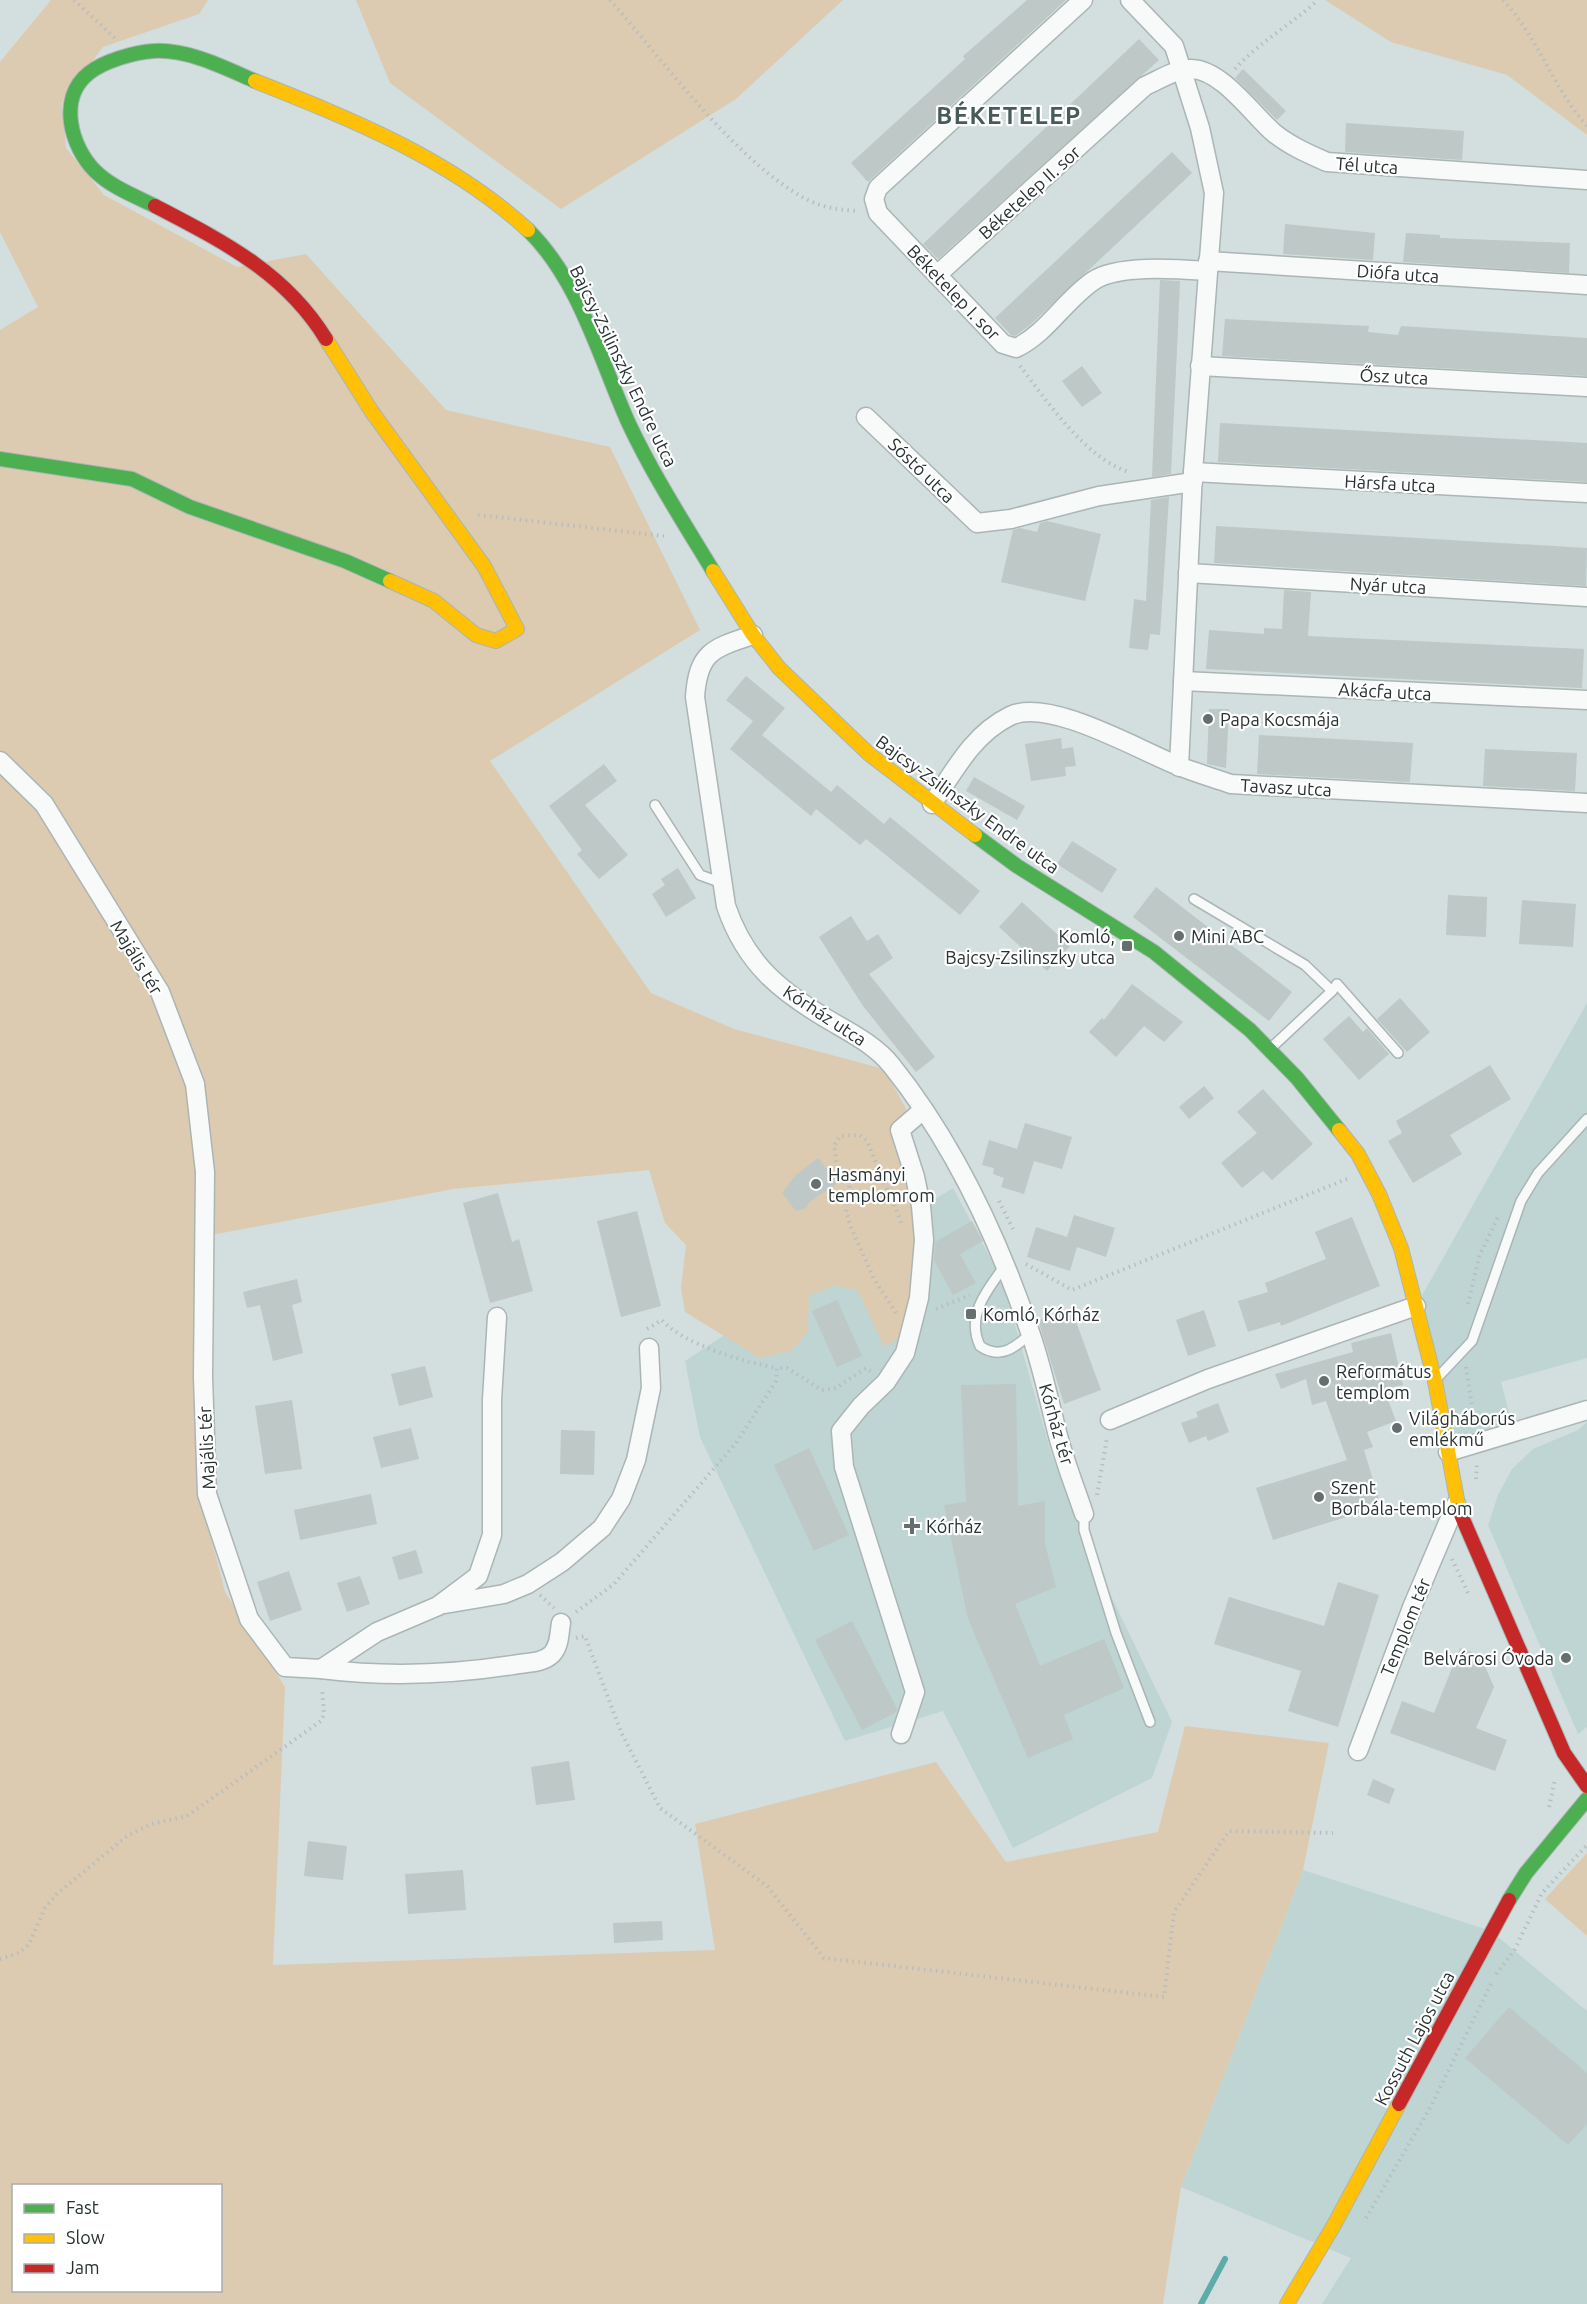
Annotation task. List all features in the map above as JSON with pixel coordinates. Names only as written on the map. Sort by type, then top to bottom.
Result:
[{"type":"street","points":[[876,206],[878,188],[1083,0]]},
{"type":"street","points":[[1130,0],[1174,46],[1180,71],[1200,128],[1214,193],[1193,477],[1179,766]]},
{"type":"street","name":"Bajcsy-Zsilinszky Endre utca","points":[[0,459],[132,479],[190,507],[345,561],[434,601],[476,635],[496,641],[517,629],[511,614],[476,555],[352,383],[310,315],[283,285],[249,259],[116,186],[96,172],[81,153],[71,127],[70,111],[75,91],[88,73],[132,54],[153,51],[176,53],[221,67],[360,123],[416,152],[502,206],[531,233],[568,284],[630,426],[692,538],[753,635],[779,668],[868,754],[932,804],[1017,866],[1154,952],[1270,1049],[1297,1078],[1358,1154],[1379,1194],[1401,1248],[1435,1381],[1456,1503],[1564,1753],[1587,1786]]},
{"type":"street","name":"Tél utca","points":[[1180,71],[1192,69],[1213,75],[1276,135],[1301,151],[1327,162],[1587,180]]},
{"type":"street","name":"Béketelep II. sor","points":[[938,275],[1145,86],[1180,71]]},
{"type":"street","name":"Béketelep I. sor","points":[[876,206],[1002,343],[1016,348],[1031,340],[1094,280],[1150,268],[1208,266]]},
{"type":"street","name":"Diófa utca","points":[[1208,266],[1587,285]]},
{"type":"street","name":"Ősz utca","points":[[1200,366],[1587,387]]},
{"type":"street","name":"Sóstó utca","points":[[866,417],[977,523]]},
{"type":"street","name":"Hársfa utca","points":[[977,523],[1011,519],[1099,496],[1155,488],[1193,477],[1587,493]]},
{"type":"street","name":"Nyár utca","points":[[1188,573],[1587,597]]},
{"type":"street","name":"Kórház utca","points":[[753,635],[712,651],[702,662],[695,697],[722,883],[726,906],[735,932],[758,967],[810,1009],[870,1045],[891,1064],[965,1176],[1031,1333]]},
{"type":"street","name":"Akácfa utca","points":[[1183,681],[1587,700]]},
{"type":"street","name":"Tavasz utca","points":[[932,804],[972,743],[1012,715],[1030,712],[1048,712],[1125,741],[1179,766],[1231,784],[1587,803]]},
{"type":"street","name":"Majális tér","points":[[0,761],[44,804],[160,992],[195,1084],[205,1172],[203,1377],[207,1494],[249,1619],[285,1667],[369,1675],[465,1672],[536,1662],[551,1654],[559,1643],[566,1616]]},
{"type":"street","points":[[901,1734],[915,1692],[844,1467],[841,1431],[861,1406],[886,1382],[905,1353],[918,1298],[924,1240],[915,1177],[900,1130],[923,1110]]},
{"type":"street","points":[[1110,1419],[1209,1379],[1416,1306]]},
{"type":"street","points":[[438,1606],[478,1576],[492,1535],[492,1400],[497,1317]]},
{"type":"street","name":"Kórház tér","points":[[1031,1333],[1058,1433],[1084,1514]]},
{"type":"street","points":[[321,1669],[377,1632],[438,1606],[504,1594],[533,1581],[562,1562],[602,1528],[621,1499],[636,1460],[651,1388],[649,1348]]},
{"type":"street","points":[[1448,1452],[1587,1410]]},
{"type":"street","name":"Templom tér","points":[[1358,1751],[1456,1503]]},
{"type":"street","name":"Kossuth Lajos utca","points":[[1287,2304],[1334,2225],[1506,1904],[1526,1873],[1587,1799]]},
{"type":"lane","points":[[656,805],[700,875],[722,883]]},
{"type":"lane","points":[[1194,899],[1305,965],[1332,991]]},
{"type":"lane","points":[[1270,1049],[1337,984],[1398,1053]]},
{"type":"lane","points":[[1435,1381],[1472,1341],[1521,1201],[1538,1173],[1587,1119]]},
{"type":"lane","points":[[1004,1267],[982,1296],[974,1325],[980,1346],[998,1354],[1010,1350],[1031,1333]]},
{"type":"lane","points":[[1084,1514],[1084,1530],[1116,1633],[1150,1722]]},
{"type":"path","points":[[74,0],[132,54]]},
{"type":"path","points":[[610,0],[721,128],[782,184],[807,200],[828,208],[876,206]]},
{"type":"path","points":[[1222,83],[1254,48],[1294,22],[1318,0]]},
{"type":"path","points":[[1503,0],[1525,29],[1571,106],[1587,126]]},
{"type":"path","points":[[1002,343],[1077,436],[1114,467],[1136,473],[1155,488]]},
{"type":"path","points":[[445,512],[692,538]]},
{"type":"path","points":[[904,1230],[867,1141],[860,1135],[840,1136],[834,1146],[834,1156],[850,1182],[851,1193],[846,1212],[874,1280],[901,1322],[907,1326],[913,1320],[966,1294],[982,1296]]},
{"type":"path","points":[[1050,1280],[1072,1290],[1327,1189]]},
{"type":"path","points":[[667,1327],[696,1342],[757,1365],[787,1368],[822,1390],[836,1388],[866,1368],[886,1382]]},
{"type":"path","points":[[1463,1350],[1478,1442]]},
{"type":"path","points":[[533,1581],[543,1601],[566,1616],[614,1584],[736,1443],[771,1392],[776,1381],[777,1368]]},
{"type":"path","points":[[1084,1514],[1100,1491],[1110,1419]]},
{"type":"path","points":[[1441,1537],[1471,1601]]},
{"type":"path","points":[[585,1636],[621,1732],[660,1808],[767,1886],[824,1958],[1164,1996],[1174,1912],[1229,1831],[1333,1833]]},
{"type":"path","points":[[0,1959],[19,1953],[29,1944],[45,1908],[57,1894],[127,1836],[151,1824],[187,1816],[321,1721],[324,1714],[321,1669]]},
{"type":"path","points":[[1546,1814],[1551,1804],[1556,1781],[1551,1771]]},
{"type":"path","points":[[1362,2225],[1431,2106],[1496,1974],[1514,1951],[1542,1893],[1587,1845]]},
{"type":"shaded area","points":[[51,0],[208,0],[199,14],[103,47],[62,102],[66,148],[104,195],[237,267],[306,254],[446,410],[610,447],[700,630],[490,761],[651,993],[734,1029],[884,1069],[910,1116],[906,1120],[920,1260],[899,1339],[884,1346],[858,1291],[835,1285],[809,1296],[808,1332],[792,1350],[760,1358],[685,1312],[681,1288],[686,1245],[665,1223],[649,1170],[453,1189],[196,1238],[205,1514],[225,1592],[285,1687],[273,1965],[715,1950],[695,1824],[936,1762],[1006,1862],[1158,1832],[1185,1726],[1329,1743],[1303,1870],[1181,2187],[1163,2304],[0,2304],[0,330],[38,307],[0,232],[0,62]]},
{"type":"shaded area","points":[[356,0],[843,0],[736,99],[561,209],[390,83]]},
{"type":"shaded area","points":[[1325,0],[1587,0],[1587,135],[1507,75],[1391,42]]},
{"type":"shaded area","points":[[1587,1003],[1587,1358],[1501,1382],[1514,1431],[1448,1452],[1416,1306]]},
{"type":"shaded area","name":"Kórház","points":[[953,1188],[1003,1282],[1052,1456],[1111,1596],[1172,1722],[1152,1778],[1013,1848],[943,1711],[845,1741],[700,1437],[685,1361],[860,1245]]},
{"type":"shaded area","points":[[1587,1422],[1587,1727],[1578,1734],[1488,1525],[1498,1495],[1512,1469],[1533,1449],[1578,1430]]},
{"type":"shaded area","points":[[1587,1853],[1587,1936],[1545,1899]]},
{"type":"shaded area","points":[[1303,1870],[1491,1931],[1587,2011],[1587,2304],[1322,2304],[1351,2258],[1181,2187]]},
{"type":"building","points":[[1027,0],[1066,0],[868,182],[851,163],[965,59],[963,56]]},
{"type":"building","points":[[1139,39],[1159,60],[938,259],[923,244]]},
{"type":"building","points":[[1243,69],[1286,111],[1277,120],[1235,78]]},
{"type":"building","points":[[1346,123],[1464,131],[1462,160],[1345,152]]},
{"type":"building","points":[[1172,152],[1192,173],[1030,325],[1015,336],[1011,335],[995,318]]},
{"type":"building","points":[[1285,224],[1375,233],[1373,260],[1283,254]]},
{"type":"building","points":[[1406,233],[1440,235],[1440,238],[1570,243],[1569,273],[1403,262]]},
{"type":"building","points":[[1160,280],[1180,281],[1171,474],[1152,477]]},
{"type":"building","points":[[1225,319],[1369,326],[1368,332],[1398,335],[1401,326],[1587,338],[1587,376],[1222,356]]},
{"type":"building","points":[[1082,366],[1102,393],[1082,407],[1062,381]]},
{"type":"building","points":[[1220,423],[1587,443],[1587,482],[1218,462]]},
{"type":"building","points":[[1169,497],[1160,635],[1150,634],[1148,650],[1129,648],[1134,599],[1146,601],[1151,500]]},
{"type":"building","points":[[1047,521],[1101,534],[1085,601],[1001,582],[1013,530],[1020,528],[1037,532],[1040,523]]},
{"type":"building","points":[[1216,526],[1587,548],[1586,586],[1214,563]]},
{"type":"building","points":[[1284,590],[1311,592],[1308,636],[1584,649],[1582,688],[1206,669],[1209,630],[1264,634],[1264,628],[1282,629]]},
{"type":"building","points":[[746,676],[785,708],[762,735],[831,792],[837,785],[884,824],[890,817],[980,891],[960,915],[866,839],[860,845],[816,809],[811,816],[730,749],[753,721],[726,700]]},
{"type":"building","points":[[1209,709],[1229,709],[1226,768],[1207,764]]},
{"type":"building","points":[[1259,735],[1413,743],[1410,782],[1257,774]]},
{"type":"building","points":[[1061,738],[1062,749],[1073,747],[1076,766],[1065,767],[1066,776],[1031,781],[1025,744]]},
{"type":"building","points":[[1485,749],[1577,753],[1575,791],[1483,786]]},
{"type":"building","points":[[604,764],[617,781],[585,805],[628,855],[599,879],[577,854],[582,850],[549,806]]},
{"type":"building","points":[[974,777],[1025,806],[1017,820],[966,791]]},
{"type":"building","points":[[1072,841],[1117,869],[1102,893],[1057,864]]},
{"type":"building","points":[[678,868],[696,898],[666,917],[652,894],[665,885],[661,879]]},
{"type":"building","points":[[1156,887],[1292,992],[1269,1021],[1133,917]]},
{"type":"building","points":[[1448,895],[1487,897],[1486,937],[1446,935]]},
{"type":"building","points":[[1522,900],[1576,904],[1573,947],[1519,944]]},
{"type":"building","points":[[1022,902],[1070,946],[1047,971],[999,927]]},
{"type":"building","points":[[851,916],[867,941],[878,934],[893,958],[869,974],[935,1057],[916,1072],[863,1006],[819,937]]},
{"type":"building","points":[[1132,984],[1183,1022],[1164,1042],[1144,1026],[1116,1057],[1089,1032],[1102,1018],[1104,1020]]},
{"type":"building","points":[[1400,998],[1430,1032],[1407,1052],[1377,1019]]},
{"type":"building","points":[[1349,1016],[1363,1032],[1367,1028],[1389,1054],[1359,1080],[1323,1039]]},
{"type":"building","points":[[1490,1065],[1511,1099],[1450,1135],[1462,1154],[1413,1183],[1388,1141],[1402,1133],[1396,1121]]},
{"type":"building","points":[[1204,1086],[1214,1098],[1189,1119],[1179,1107]]},
{"type":"building","points":[[1263,1089],[1313,1144],[1272,1180],[1263,1171],[1242,1188],[1221,1163],[1257,1133],[1237,1112]]},
{"type":"building","points":[[1025,1123],[1072,1137],[1062,1169],[1034,1161],[1024,1194],[1001,1187],[1004,1178],[993,1174],[994,1168],[982,1165],[989,1140],[1017,1149]]},
{"type":"building","name":"Hasmányi templomrom","points":[[818,1158],[838,1183],[809,1202],[806,1208],[796,1211],[782,1193],[796,1175]]},
{"type":"building","points":[[498,1193],[512,1242],[519,1239],[533,1291],[490,1303],[463,1203]]},
{"type":"building","points":[[637,1211],[661,1306],[621,1317],[597,1221]]},
{"type":"building","points":[[1074,1215],[1115,1228],[1106,1257],[1077,1247],[1070,1271],[1027,1257],[1036,1227],[1067,1237]]},
{"type":"building","points":[[1352,1217],[1380,1286],[1281,1326],[1280,1322],[1248,1332],[1238,1301],[1268,1292],[1265,1283],[1326,1259],[1315,1232]]},
{"type":"building","points":[[972,1221],[983,1241],[960,1254],[976,1283],[953,1295],[934,1260],[935,1242]]},
{"type":"building","points":[[297,1279],[302,1302],[292,1305],[303,1353],[273,1361],[260,1305],[247,1308],[243,1292]]},
{"type":"building","points":[[837,1300],[862,1356],[837,1367],[812,1311]]},
{"type":"building","points":[[1071,1308],[1101,1390],[1064,1404],[1038,1320]]},
{"type":"building","points":[[1204,1310],[1216,1346],[1188,1356],[1176,1320]]},
{"type":"building","points":[[1391,1333],[1403,1385],[1384,1389],[1396,1421],[1367,1432],[1373,1447],[1364,1450],[1381,1506],[1273,1540],[1256,1488],[1347,1460],[1326,1401],[1312,1405],[1306,1379],[1281,1389],[1275,1374],[1353,1352],[1351,1343]]},
{"type":"building","points":[[425,1366],[433,1397],[399,1406],[391,1374]]},
{"type":"building","points":[[1016,1384],[1018,1506],[1045,1501],[1045,1544],[1056,1587],[1015,1604],[1040,1666],[1104,1639],[1124,1688],[1064,1715],[1073,1739],[1028,1758],[968,1619],[944,1505],[966,1502],[961,1385]]},
{"type":"building","points":[[292,1400],[302,1469],[265,1474],[255,1406]]},
{"type":"building","points":[[1218,1403],[1229,1432],[1208,1441],[1206,1436],[1189,1443],[1181,1423],[1198,1417],[1196,1412]]},
{"type":"building","points":[[411,1428],[419,1459],[381,1468],[373,1437]]},
{"type":"building","points":[[561,1430],[595,1431],[594,1475],[560,1474]]},
{"type":"building","points":[[809,1448],[849,1535],[814,1551],[774,1465]]},
{"type":"building","points":[[371,1494],[377,1524],[300,1540],[294,1510]]},
{"type":"building","points":[[416,1550],[423,1573],[399,1580],[392,1557]]},
{"type":"building","points":[[289,1571],[302,1610],[270,1621],[257,1582]]},
{"type":"building","points":[[360,1576],[370,1604],[347,1612],[337,1583]]},
{"type":"building","points":[[1338,1582],[1379,1595],[1338,1727],[1288,1711],[1301,1671],[1214,1644],[1229,1597],[1324,1626]]},
{"type":"building","points":[[852,1621],[897,1709],[896,1712],[862,1730],[815,1640]]},
{"type":"building","points":[[1460,1648],[1480,1655],[1494,1687],[1476,1728],[1507,1740],[1495,1771],[1390,1733],[1402,1701],[1434,1713]]},
{"type":"building","points":[[569,1761],[575,1800],[536,1805],[531,1767]]},
{"type":"building","points":[[1373,1779],[1395,1789],[1389,1804],[1367,1795]]},
{"type":"building","points":[[308,1841],[347,1846],[343,1880],[304,1876]]},
{"type":"building","points":[[463,1870],[466,1910],[408,1914],[405,1874]]},
{"type":"building","points":[[662,1921],[663,1940],[614,1943],[613,1923]]},
{"type":"building","points":[[1509,2007],[1587,2073],[1587,2124],[1568,2145],[1465,2058]]},
{"type":"waterway","points":[[1201,2304],[1225,2259]]},
{"type":"traffic: fast","points":[[155,206],[108,182],[95,171],[79,149],[71,122],[73,95],[79,83],[89,73],[111,61],[154,51],[193,56],[255,81]]},
{"type":"traffic: fast","points":[[528,230],[562,273],[587,322],[638,443],[713,571]]},
{"type":"traffic: fast","points":[[0,459],[132,479],[190,507],[345,561],[390,581]]},
{"type":"traffic: fast","points":[[975,835],[1017,866],[1154,952],[1250,1030],[1297,1078],[1339,1130]]},
{"type":"traffic: fast","points":[[1509,1900],[1526,1873],[1587,1799]]},
{"type":"traffic: slow","points":[[255,81],[327,110],[399,143],[466,182],[528,230]]},
{"type":"traffic: slow","points":[[326,339],[372,412],[484,566],[517,629],[496,641],[476,635],[434,601],[390,581]]},
{"type":"traffic: slow","points":[[713,571],[753,635],[779,668],[869,754],[975,835]]},
{"type":"traffic: slow","points":[[1339,1130],[1358,1154],[1379,1194],[1401,1248],[1435,1381],[1459,1510]]},
{"type":"traffic: slow","points":[[1287,2304],[1334,2225],[1399,2104]]},
{"type":"traffic: jam","points":[[155,206],[228,246],[272,277],[310,315],[326,339]]},
{"type":"traffic: jam","points":[[1459,1510],[1564,1753],[1587,1786]]},
{"type":"traffic: jam","points":[[1399,2104],[1509,1900]]},
{"type":"place","name":"Papa Kocsmája","points":[[1208,719]]},
{"type":"place","name":"Mini ABC","points":[[1179,936]]},
{"type":"place","name":"Komló, Bajcsy-Zsilinszky utca","points":[[1127,946]]},
{"type":"place","name":"Hasmányi templomrom","points":[[816,1184]]},
{"type":"place","name":"Komló, Kórház","points":[[971,1314]]},
{"type":"place","name":"Református templom","points":[[1324,1381]]},
{"type":"place","name":"Világháborús emlékmű","points":[[1397,1428]]},
{"type":"place","name":"Szent Borbála-templom","points":[[1319,1497]]},
{"type":"place","name":"Kórház","points":[[912,1526]]},
{"type":"place","name":"Belvárosi Óvoda","points":[[1566,1658]]},
{"type":"district","name":"BÉKETELEP","points":[[1009,115]]}]
